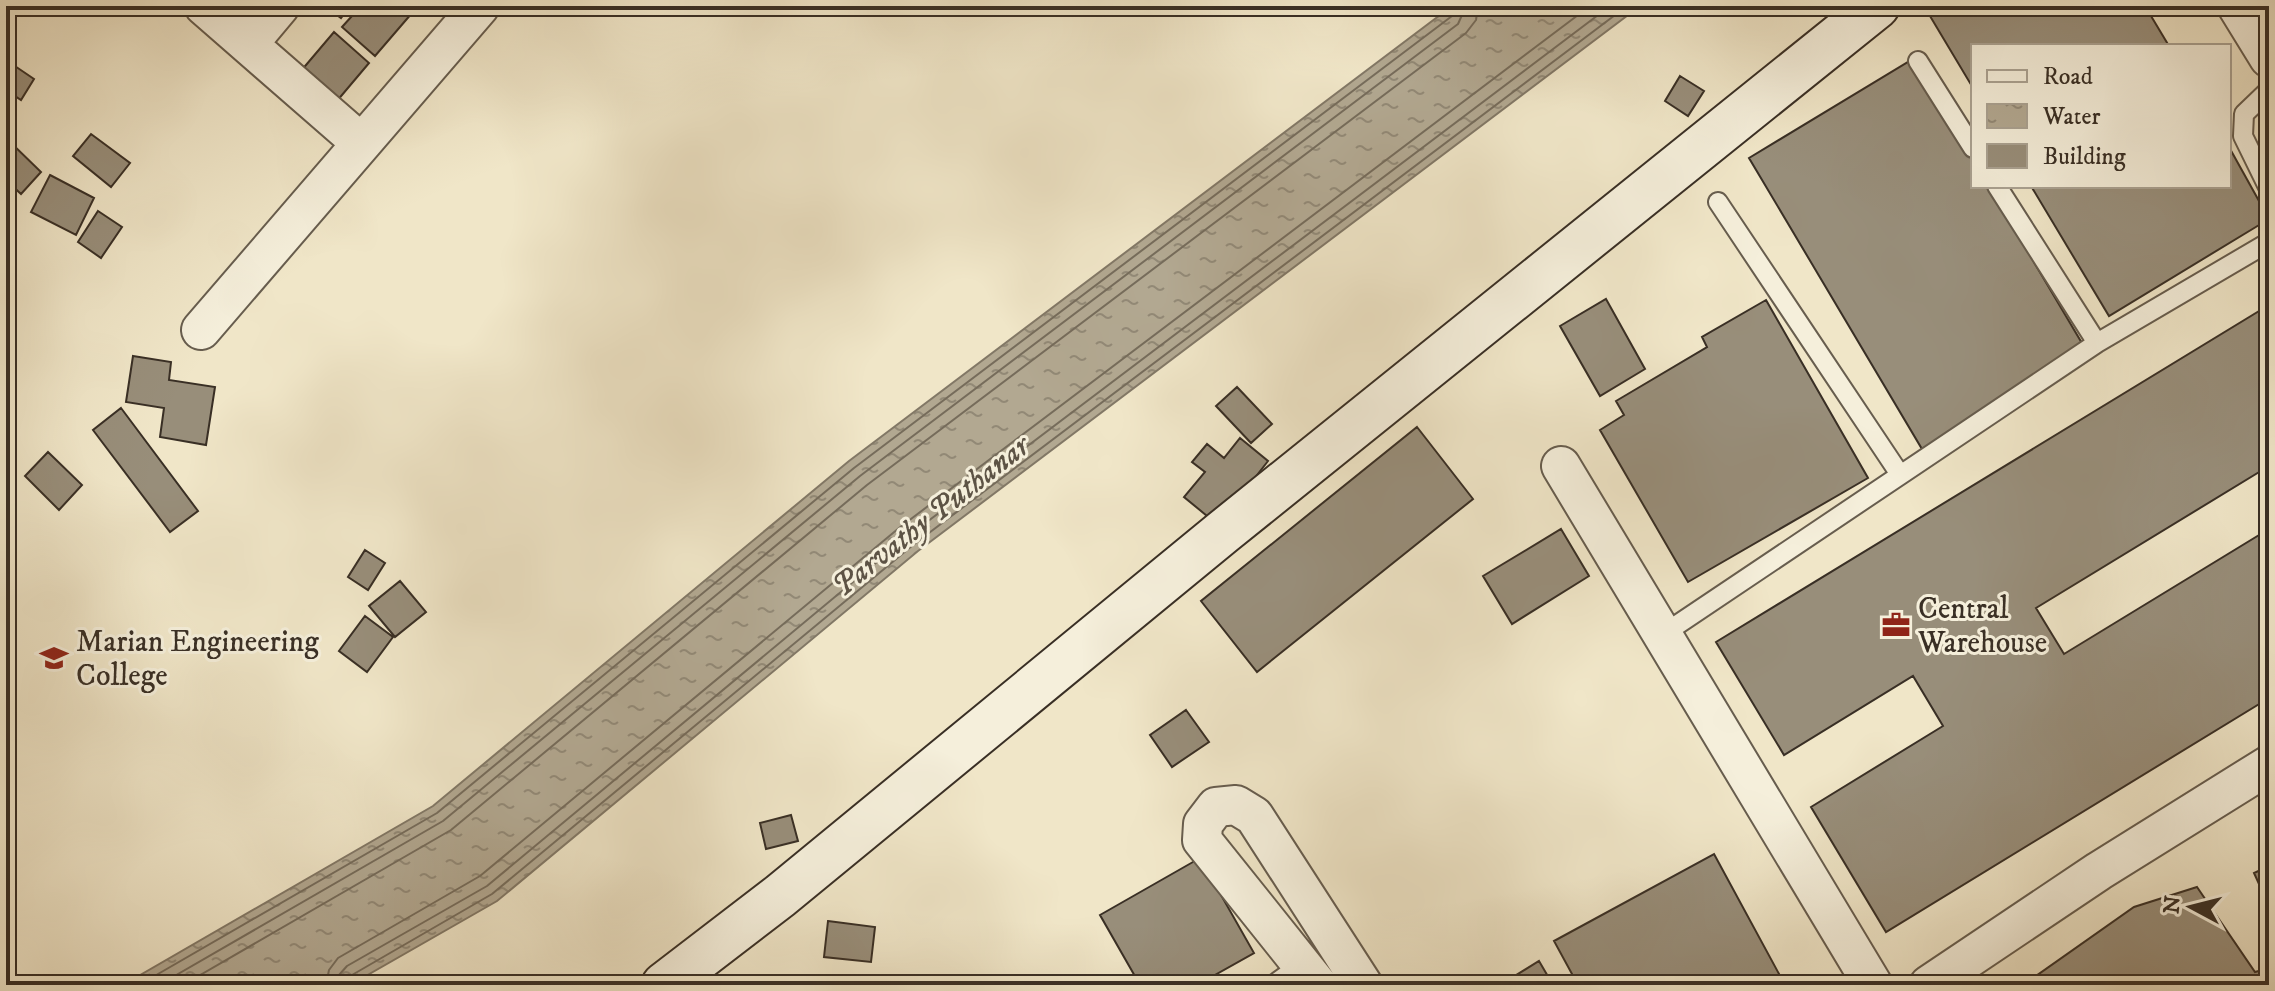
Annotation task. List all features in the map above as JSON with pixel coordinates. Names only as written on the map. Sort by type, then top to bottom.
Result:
[{"type":"street","points":[[204,6],[360,142]]},
{"type":"street","points":[[249,43],[280,6]]},
{"type":"street","points":[[201,330],[480,6]]},
{"type":"street","points":[[664,985],[792,886],[1223,532],[1877,6]]},
{"type":"street","points":[[2237,6],[2269,58]]},
{"type":"street","points":[[1561,466],[1873,985]]},
{"type":"street","points":[[1929,985],[2099,871],[2269,765]]},
{"type":"street","points":[[1298,978],[1202,840],[1203,824],[1216,807],[1236,805],[1254,816],[1363,985]]},
{"type":"lane","points":[[1918,61],[1971,145]]},
{"type":"lane","points":[[2269,90],[2244,114],[2243,136],[2269,189]]},
{"type":"lane","points":[[1998,188],[2097,343]]},
{"type":"lane","points":[[1718,202],[1899,473]]},
{"type":"lane","points":[[1662,635],[1899,473],[2097,343],[2269,242]]},
{"type":"water","name":"Parvathy Puthanar","points":[[1452,6],[1640,6],[918,551],[497,901],[350,985],[123,985],[433,806],[849,461]]},
{"type":"building","points":[[218,6],[261,6],[242,27]]},
{"type":"building","points":[[325,6],[350,6],[341,18]]},
{"type":"building","points":[[361,6],[404,6],[412,13],[375,56],[342,27]]},
{"type":"building","points":[[1924,6],[2145,6],[2168,44],[1971,44],[1971,85]]},
{"type":"building","points":[[334,32],[369,63],[331,108],[295,78]]},
{"type":"building","points":[[1913,59],[1971,157],[1971,188],[1990,188],[2086,350],[1922,449],[1749,158]]},
{"type":"building","points":[[6,60],[34,79],[21,100],[6,90]]},
{"type":"building","points":[[1680,76],[1704,91],[1688,116],[1665,101]]},
{"type":"building","points":[[91,134],[130,163],[111,187],[73,156]]},
{"type":"building","points":[[6,138],[41,172],[21,194],[6,180]]},
{"type":"building","points":[[2231,151],[2269,219],[2109,316],[2032,188],[2231,188]]},
{"type":"building","points":[[50,175],[94,198],[76,235],[31,212]]},
{"type":"building","points":[[98,211],[122,227],[101,258],[78,242]]},
{"type":"building","points":[[1606,299],[1645,369],[1600,396],[1560,326]]},
{"type":"building","points":[[1766,300],[1868,478],[1688,582],[1600,430],[1624,415],[1616,401],[1707,347],[1702,337]]},
{"type":"building","name":"Central Warehouse","points":[[2269,305],[2269,466],[2036,608],[2064,654],[2269,529],[2269,698],[1886,932],[1811,807],[1943,726],[1913,676],[1784,755],[1716,642]]},
{"type":"building","points":[[133,356],[171,362],[169,380],[215,387],[206,445],[160,437],[164,408],[126,402]]},
{"type":"building","points":[[1237,387],[1272,424],[1251,443],[1216,406]]},
{"type":"building","points":[[121,408],[198,511],[170,532],[93,430]]},
{"type":"building","points":[[1417,427],[1473,499],[1257,672],[1201,601]]},
{"type":"building","points":[[1240,438],[1268,461],[1218,525],[1184,497],[1205,472],[1192,462],[1207,444],[1224,458]]},
{"type":"building","points":[[48,452],[82,485],[59,510],[25,476]]},
{"type":"building","points":[[1561,529],[1589,576],[1512,624],[1483,576]]},
{"type":"building","points":[[365,550],[385,563],[368,590],[348,577]]},
{"type":"building","points":[[400,581],[426,612],[395,637],[369,606]]},
{"type":"building","points":[[365,616],[393,637],[367,672],[339,651]]},
{"type":"building","points":[[1186,710],[1209,742],[1172,767],[1150,735]]},
{"type":"building","points":[[791,815],[798,841],[766,849],[760,823]]},
{"type":"building","points":[[1714,854],[1785,985],[1578,985],[1554,941]]},
{"type":"building","points":[[1200,858],[1254,953],[1197,985],[1140,985],[1100,915]]},
{"type":"building","points":[[2269,866],[2269,906],[2254,873]]},
{"type":"building","points":[[2197,887],[2255,972],[2269,968],[2269,985],[2023,985],[2134,907]]},
{"type":"building","points":[[828,921],[875,927],[871,962],[824,957]]},
{"type":"building","points":[[1539,961],[1553,985],[1500,985]]},
{"type":"place","name":"Central Warehouse","points":[[1896,625]]},
{"type":"place","name":"Marian Engineering College","points":[[54,658]]}]
